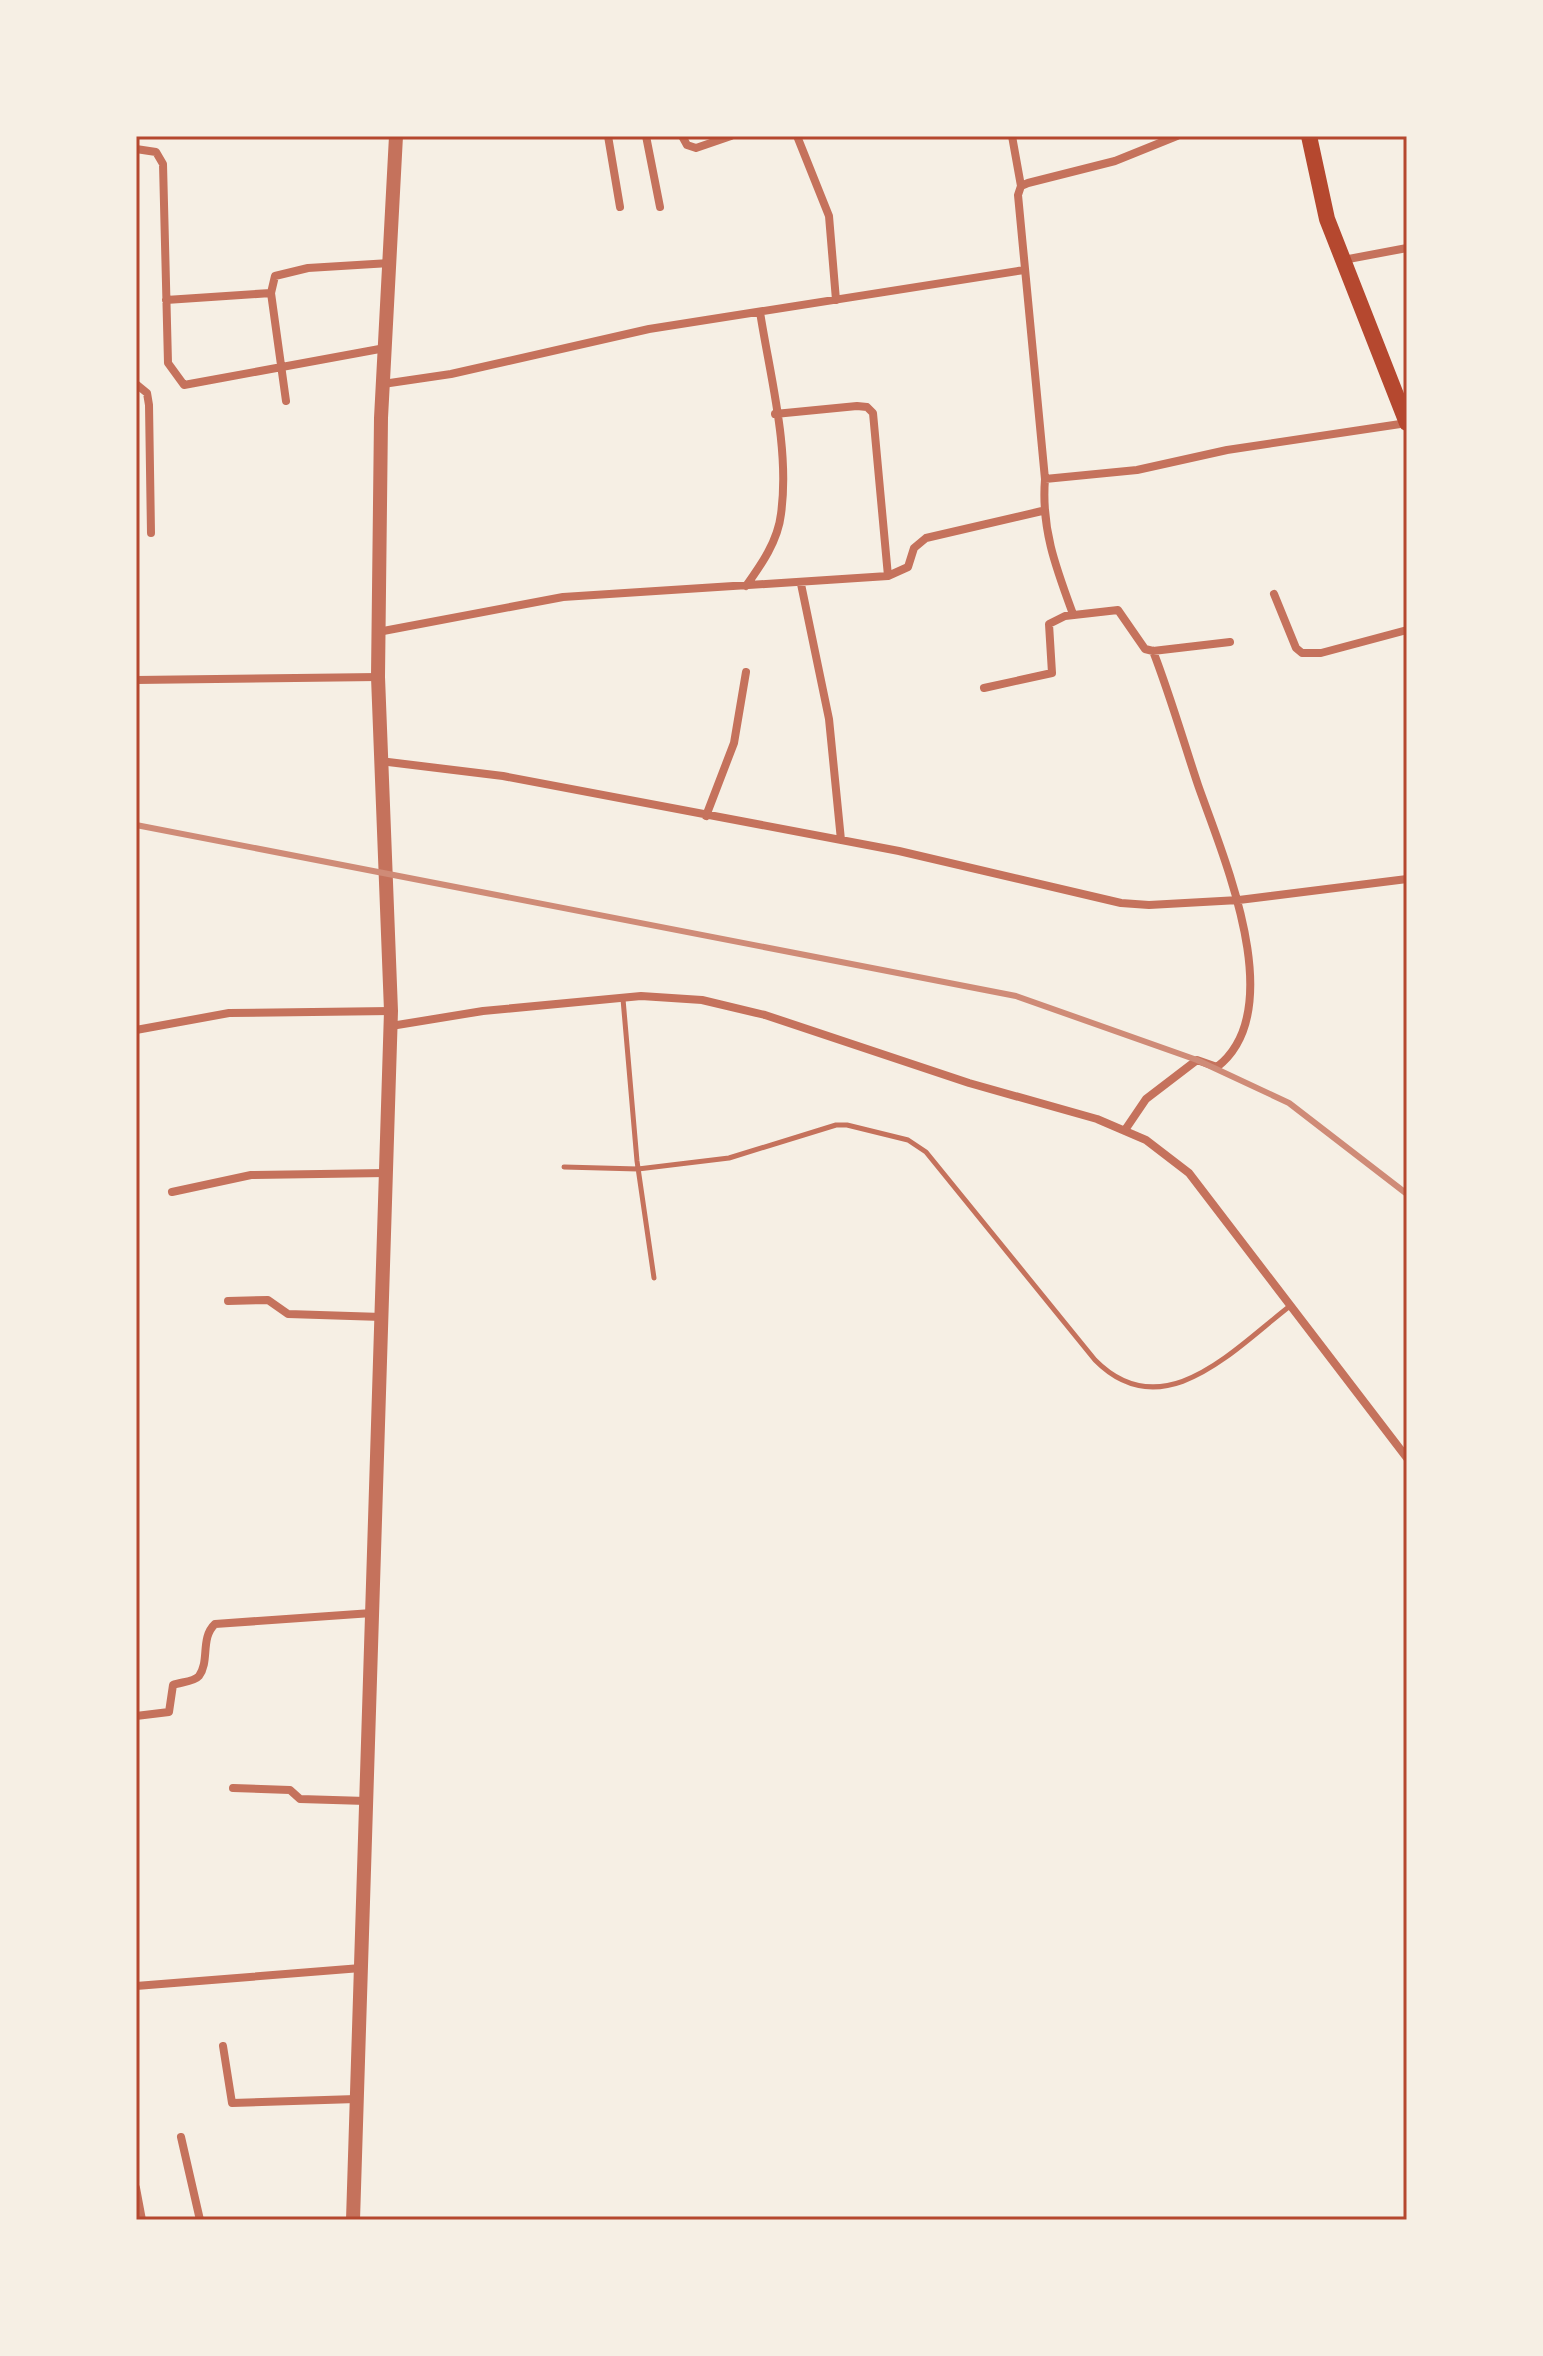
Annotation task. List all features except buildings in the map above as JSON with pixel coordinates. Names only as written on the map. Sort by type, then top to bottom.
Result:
[{"type":"main road","points":[[1309,136],[1327,219],[1407,423]]},
{"type":"street","points":[[353,2220],[391,1018],[379,761],[378,632],[383,384],[396,136]]},
{"type":"street","points":[[608,136],[620,207]]},
{"type":"street","points":[[646,136],[660,207]]},
{"type":"street","points":[[682,136],[687,145],[696,148],[731,136]]},
{"type":"street","points":[[797,136],[829,216],[836,300]]},
{"type":"street","points":[[1012,136],[1021,186],[1018,195],[1024,270],[1045,479],[1042,511],[1047,543],[1073,614]]},
{"type":"street","points":[[1021,186],[1115,161],[1177,136]]},
{"type":"street","points":[[136,149],[156,152],[163,164],[168,363],[184,385],[385,348]]},
{"type":"street","points":[[1343,260],[1407,248]]},
{"type":"street","points":[[286,401],[271,293],[275,276],[287,270],[391,263]]},
{"type":"street","points":[[383,384],[451,374],[649,329],[1024,270]]},
{"type":"street","points":[[166,300],[271,293]]},
{"type":"street","points":[[746,586],[762,564],[781,517],[783,479],[760,312]]},
{"type":"street","points":[[136,384],[147,393],[149,405],[151,533]]},
{"type":"street","points":[[775,414],[857,406],[867,407],[873,413],[888,576]]},
{"type":"street","points":[[1045,479],[1137,470],[1227,450],[1407,423]]},
{"type":"street","points":[[378,632],[563,597],[888,576],[908,567],[914,548],[926,538],[1042,511]]},
{"type":"street","points":[[801,584],[829,719],[841,840]]},
{"type":"street","points":[[1274,594],[1296,648],[1302,653],[1321,653],[1407,630]]},
{"type":"street","points":[[984,688],[1052,673],[1049,624],[1073,614],[1118,610],[1145,649],[1153,651],[1230,642]]},
{"type":"street","points":[[1125,1130],[1146,1099],[1197,1060],[1217,1067],[1228,1058],[1245,1029],[1251,984],[1239,900],[1153,651]]},
{"type":"street","points":[[706,816],[734,743],[746,672]]},
{"type":"street","points":[[136,680],[378,677]]},
{"type":"street","points":[[379,761],[503,776],[841,840],[1121,903],[1149,905],[1239,900],[1407,879]]},
{"type":"street","points":[[136,1030],[229,1013],[391,1018],[623,998],[702,1000],[765,1015],[969,1083],[1125,1130],[1146,1140],[1189,1173],[1407,1458]]},
{"type":"street","points":[[172,1192],[251,1175],[386,1173]]},
{"type":"street","points":[[228,1301],[268,1300],[288,1314],[382,1317]]},
{"type":"street","points":[[136,1716],[169,1712],[173,1685],[195,1679],[201,1672],[207,1634],[215,1624],[372,1613]]},
{"type":"street","points":[[233,1788],[290,1790],[300,1799],[366,1801]]},
{"type":"street","points":[[136,1986],[361,1968]]},
{"type":"street","points":[[223,2046],[232,2103],[356,2099]]},
{"type":"street","points":[[181,2137],[200,2220]]},
{"type":"street","points":[[136,2188],[142,2220]]},
{"type":"lane","points":[[623,998],[638,1169],[654,1278]]},
{"type":"lane","points":[[564,1167],[638,1169],[729,1158],[836,1125],[908,1140],[926,1152],[973,1206],[1095,1360],[1110,1375],[1126,1383],[1154,1388],[1178,1384],[1201,1375],[1291,1304]]},
{"type":"railway","points":[[136,825],[1016,996],[1197,1060],[1289,1103],[1407,1194]]}]
